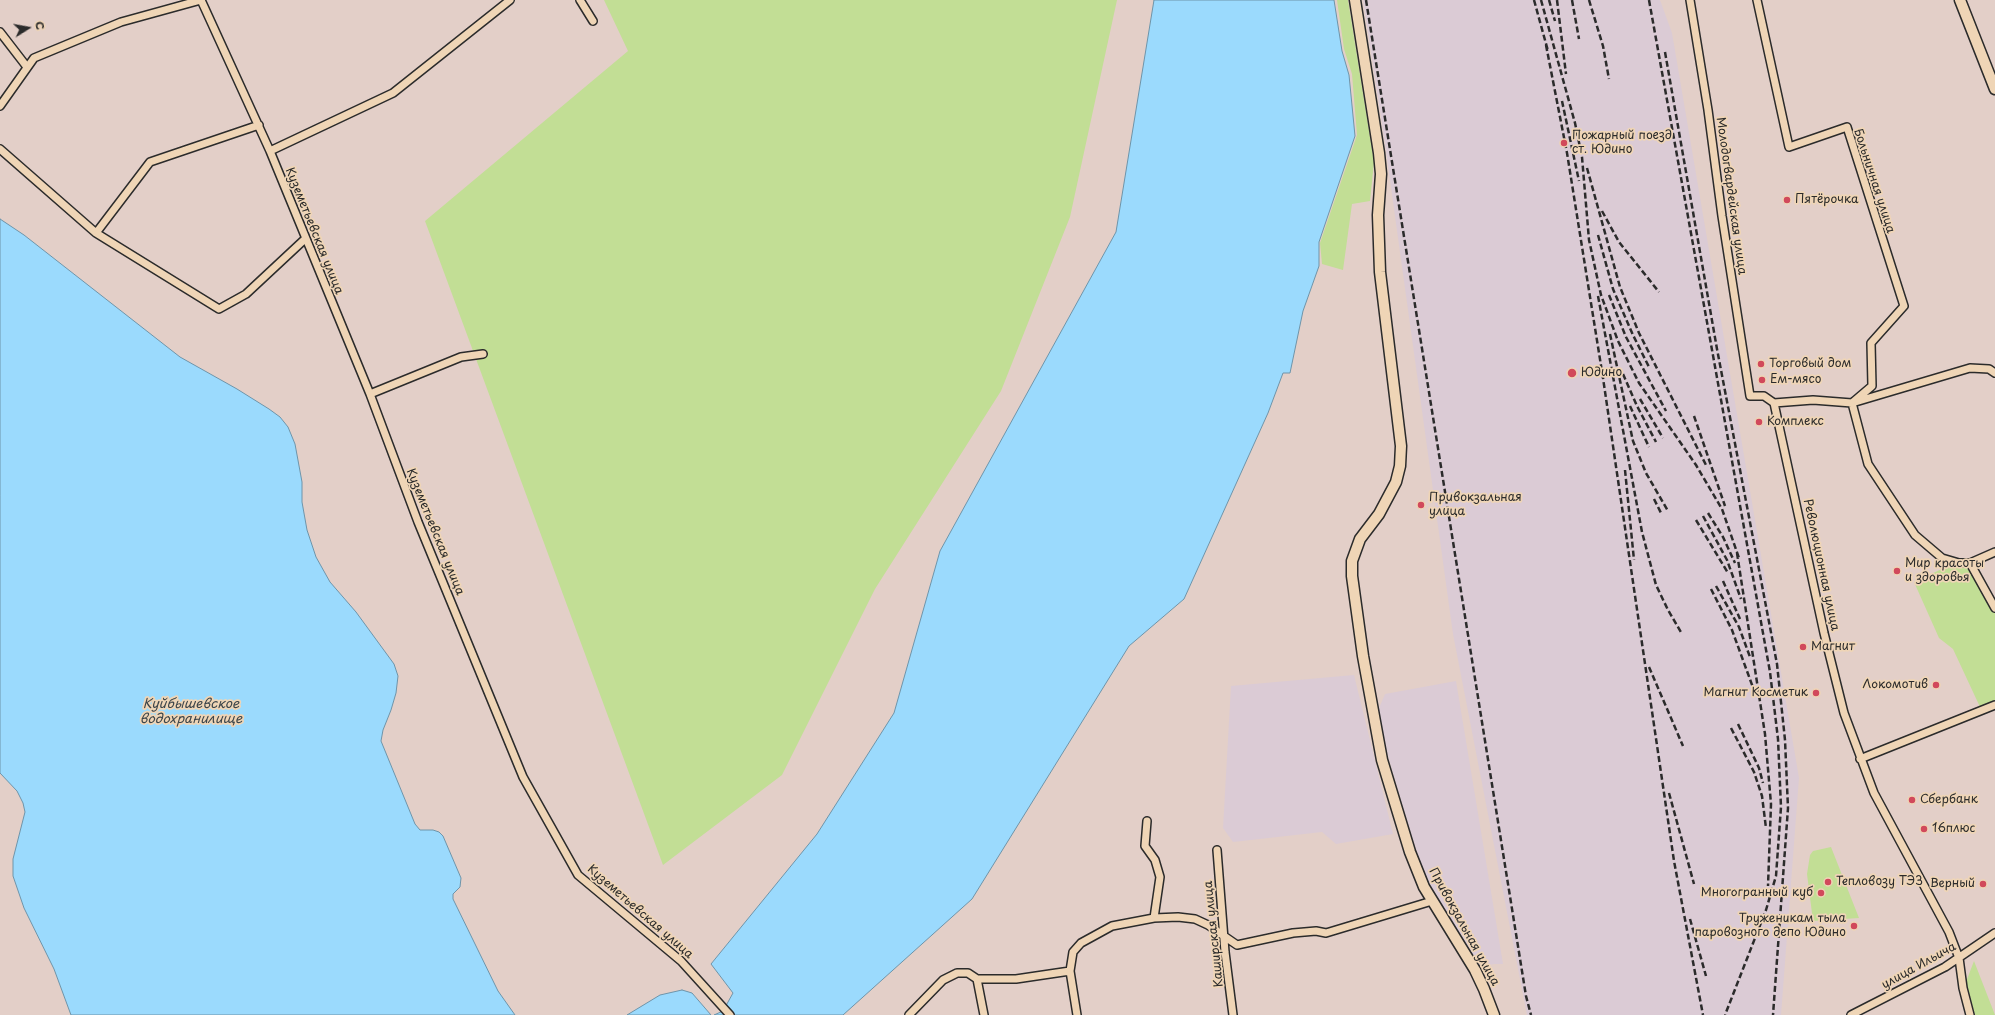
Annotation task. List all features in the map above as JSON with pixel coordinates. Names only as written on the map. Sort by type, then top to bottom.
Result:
[{"type":"main road","name":"Привокзальная улица","points":[[1355,0],[1379,153],[1381,174],[1378,215],[1380,272],[1401,446],[1400,466],[1396,482],[1382,508],[1358,543],[1352,561],[1352,576],[1370,702],[1382,760],[1410,852],[1424,887],[1475,970],[1494,1015]]},
{"type":"main road","points":[[1960,0],[1995,89]]},
{"type":"street","points":[[0,106],[34,58],[121,22],[201,0]]},
{"type":"street","name":"Куземетьевская улица","points":[[201,0],[270,151],[370,394],[421,530],[523,777],[578,876],[681,961],[715,996],[730,1015]]},
{"type":"street","points":[[270,151],[393,93],[510,0]]},
{"type":"street","points":[[580,0],[593,21]]},
{"type":"street","name":"Молодогвардейская улица","points":[[1690,0],[1708,110],[1722,216],[1750,396],[1764,396],[1774,403]]},
{"type":"street","name":"Больничная улица","points":[[1757,0],[1789,147],[1846,127],[1904,306],[1871,343],[1872,386],[1852,403]]},
{"type":"street","points":[[0,32],[27,67]]},
{"type":"street","points":[[96,233],[150,162],[259,125]]},
{"type":"street","points":[[0,149],[96,233],[219,309],[246,294],[305,239]]},
{"type":"street","points":[[370,394],[461,358],[483,354]]},
{"type":"street","points":[[1774,403],[1813,400],[1852,403],[1970,368],[1989,369],[1995,373]]},
{"type":"street","name":"Революционная улица","points":[[1774,403],[1824,633],[1844,713],[1860,758],[1888,821],[1933,900],[1959,958],[1963,988],[1970,1015]]},
{"type":"street","points":[[1852,403],[1868,464],[1915,535],[1942,558],[1958,563],[1970,563],[1995,552]]},
{"type":"street","points":[[1970,563],[1995,608]]},
{"type":"street","points":[[1860,758],[1995,705]]},
{"type":"street","points":[[1147,821],[1145,846],[1155,860],[1160,877],[1154,918]]},
{"type":"street","name":"Каширская улица","points":[[1217,850],[1225,952],[1233,1015]]},
{"type":"street","points":[[1077,1015],[1070,971],[1073,952],[1081,943],[1112,926],[1154,918],[1178,917],[1195,919],[1208,925],[1237,945],[1292,933],[1316,931],[1326,933],[1432,900]]},
{"type":"street","name":"улица Ильича","points":[[1851,1015],[1959,958],[1995,933]]},
{"type":"street","points":[[909,1015],[943,980],[957,973],[968,973],[977,979],[1016,979],[1070,971]]},
{"type":"street","points":[[977,979],[984,1015]]},
{"type":"shaded area","name":"Юдино","points":[[1363,0],[1660,0],[1672,33],[1799,778],[1781,1015],[1527,1015],[1453,634],[1384,137]]},
{"type":"shaded area","points":[[1354,675],[1393,834],[1336,844],[1322,832],[1233,842],[1223,828],[1231,686]]},
{"type":"shaded area","points":[[1456,681],[1503,964],[1479,967],[1425,877],[1376,715],[1385,694]]},
{"type":"green space","points":[[604,0],[1117,0],[1070,217],[1001,391],[875,589],[782,775],[663,865],[425,221],[628,51]]},
{"type":"green space","points":[[1337,0],[1348,0],[1374,162],[1370,201],[1352,204],[1343,270],[1322,264],[1320,243],[1357,135],[1352,74],[1344,49]]},
{"type":"green space","points":[[1959,563],[1970,563],[1995,608],[1995,702],[1980,707],[1953,649],[1939,638],[1914,582],[1946,567]]},
{"type":"green space","points":[[1831,847],[1859,918],[1813,921],[1807,874],[1810,855],[1813,851]]},
{"type":"green space","points":[[1974,961],[1995,1015],[1975,1015],[1966,982]]},
{"type":"water","points":[[1154,0],[1334,0],[1342,51],[1349,75],[1355,136],[1319,242],[1319,266],[1303,311],[1290,373],[1283,373],[1268,413],[1184,599],[1129,646],[972,899],[843,1015],[714,1015],[723,1011],[733,993],[711,964],[817,834],[894,713],[940,551],[1116,232]]},
{"type":"water","name":"Куйбышевское водохранилище","points":[[0,219],[24,235],[180,357],[269,409],[280,417],[288,427],[295,444],[302,482],[302,502],[307,530],[316,557],[330,582],[356,612],[394,664],[398,676],[396,693],[383,730],[381,741],[415,824],[420,830],[433,830],[439,832],[443,836],[461,878],[460,887],[453,894],[453,899],[498,991],[515,1015],[71,1015],[54,969],[24,908],[13,876],[13,859],[25,812],[23,803],[17,791],[0,773]]},
{"type":"water","points":[[682,990],[692,993],[711,1015],[627,1015],[660,995]]},
{"type":"railway","points":[[1366,0],[1526,996],[1531,1015]]},
{"type":"railway","points":[[1534,0],[1548,51]]},
{"type":"railway","points":[[1541,0],[1575,123],[1582,157],[1589,240],[1601,295],[1618,341],[1639,383],[1696,465],[1722,509],[1739,558]]},
{"type":"railway","points":[[1549,0],[1555,21]]},
{"type":"railway","points":[[1557,0],[1566,74]]},
{"type":"railway","points":[[1572,0],[1579,39]]},
{"type":"railway","points":[[1589,0],[1603,46],[1609,79]]},
{"type":"railway","points":[[1649,0],[1770,672],[1778,739],[1781,807],[1776,876],[1766,910],[1725,1015]]},
{"type":"railway","points":[[1546,45],[1567,153],[1603,378],[1674,861],[1703,1015]]},
{"type":"railway","points":[[1665,52],[1717,349],[1777,664],[1785,740],[1788,808],[1773,1015]]},
{"type":"railway","points":[[1562,101],[1579,181]]},
{"type":"railway","points":[[1587,168],[1620,287],[1639,333],[1707,467]]},
{"type":"railway","points":[[1602,211],[1619,242],[1659,292]]},
{"type":"railway","points":[[1598,235],[1613,289],[1649,367]]},
{"type":"railway","points":[[1609,295],[1626,337],[1666,411]]},
{"type":"railway","points":[[1598,296],[1642,532],[1656,585],[1682,634]]},
{"type":"railway","points":[[1610,334],[1633,441],[1646,473],[1668,511]]},
{"type":"railway","points":[[1623,374],[1637,406],[1656,442]]},
{"type":"railway","points":[[1640,399],[1663,438]]},
{"type":"railway","points":[[1630,406],[1649,447]]},
{"type":"railway","points":[[1694,416],[1725,506]]},
{"type":"railway","points":[[1625,470],[1634,560]]},
{"type":"railway","points":[[1654,499],[1662,515]]},
{"type":"railway","points":[[1708,513],[1723,537],[1735,563]]},
{"type":"railway","points":[[1703,516],[1727,560],[1741,599]]},
{"type":"railway","points":[[1696,520],[1728,573]]},
{"type":"railway","points":[[1737,553],[1765,734],[1771,804],[1768,886]]},
{"type":"railway","points":[[1723,581],[1740,619]]},
{"type":"railway","points":[[1716,586],[1739,627],[1750,657]]},
{"type":"railway","points":[[1711,589],[1732,630],[1755,693]]},
{"type":"railway","points":[[1649,667],[1683,746]]},
{"type":"railway","points":[[1738,724],[1759,768],[1763,783]]},
{"type":"railway","points":[[1731,728],[1754,772],[1762,796],[1766,828]]},
{"type":"railway","points":[[1669,793],[1694,884]]},
{"type":"railway","points":[[1690,919],[1706,976]]},
{"type":"place","name":"Пожарный поезд ст. Юдино","points":[[1564,143]]},
{"type":"place","name":"Пятёрочка","points":[[1787,200]]},
{"type":"place","name":"Торговый дом","points":[[1761,364]]},
{"type":"place","name":"Юдино","points":[[1572,373]]},
{"type":"place","name":"Ем-мясо","points":[[1762,380]]},
{"type":"place","name":"Комплекс","points":[[1759,422]]},
{"type":"place","name":"Привокзальная улица","points":[[1421,505]]},
{"type":"place","name":"Мир красоты и здоровья","points":[[1897,571]]},
{"type":"place","name":"Магнит","points":[[1803,647]]},
{"type":"place","name":"Локомотив","points":[[1936,685]]},
{"type":"place","name":"Магнит Косметик","points":[[1816,693]]},
{"type":"place","name":"Сбербанк","points":[[1912,800]]},
{"type":"place","name":"16плюс","points":[[1924,829]]},
{"type":"place","name":"Тепловозу ТЭ3","points":[[1828,882]]},
{"type":"place","name":"Верный","points":[[1983,884]]},
{"type":"place","name":"Многогранный куб","points":[[1821,893]]},
{"type":"place","name":"Труженикам тыла паровозного депо Юдино","points":[[1854,926]]}]
